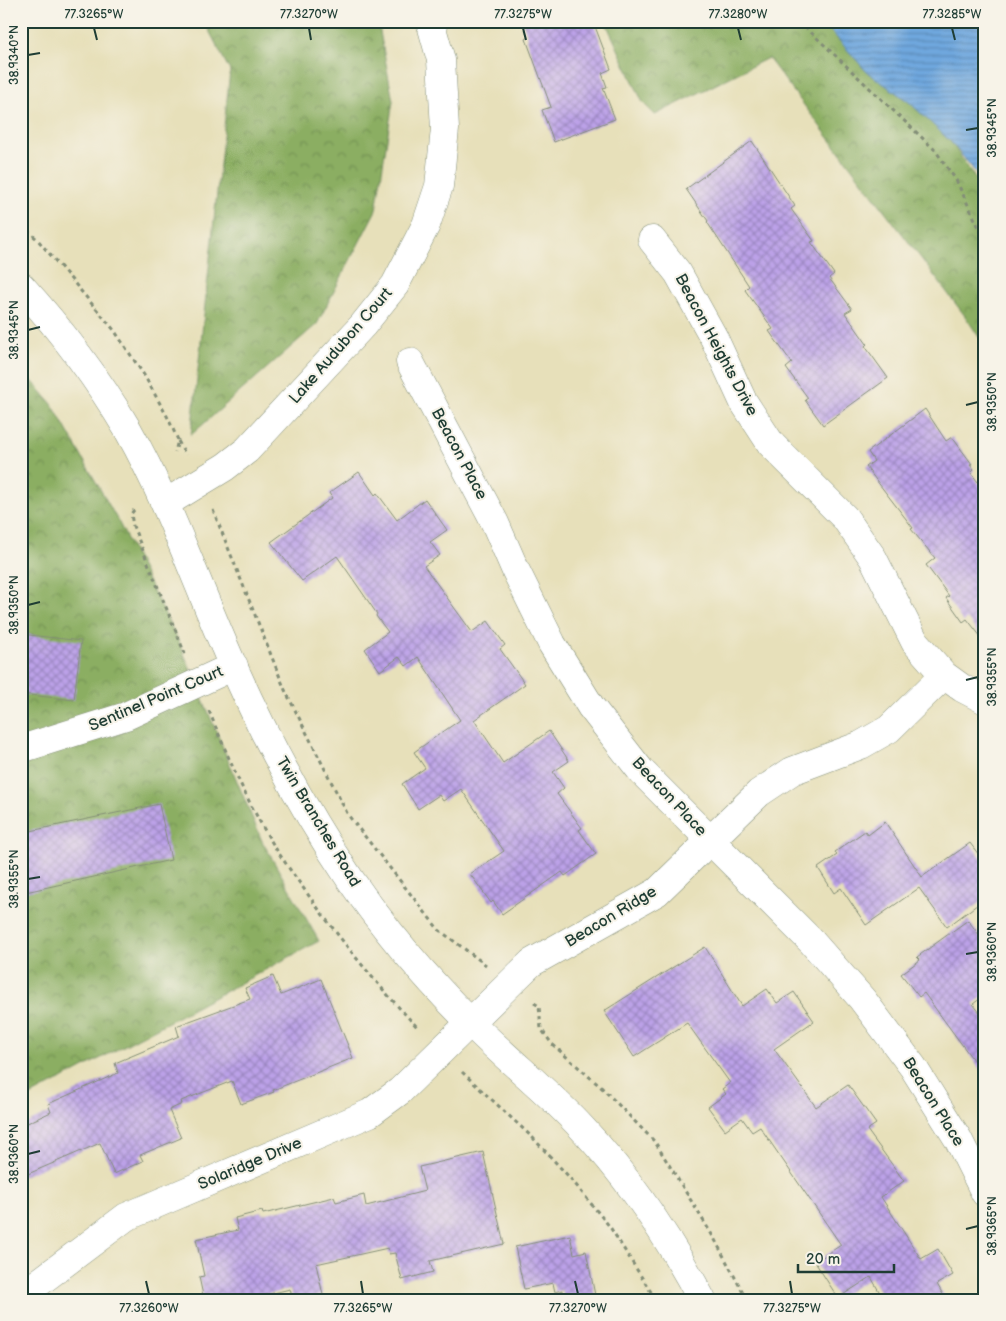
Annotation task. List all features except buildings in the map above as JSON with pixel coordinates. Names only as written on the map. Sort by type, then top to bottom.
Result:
[{"type":"street","name":"Lake Audubon Court","points":[[166,503],[226,467],[247,450],[363,325],[394,285],[426,225],[439,186],[445,128],[440,60],[430,21]]},
{"type":"street","name":"Beacon Heights Drive","points":[[652,240],[678,273],[714,338],[743,401],[772,444],[845,518],[873,558],[915,642],[944,675],[962,688],[985,700]]},
{"type":"street","name":"Twin Branches Road","points":[[21,286],[84,362],[127,429],[166,503],[234,666],[261,723],[300,798],[351,880],[408,954],[470,1022],[581,1127],[633,1188],[678,1255],[702,1300]]},
{"type":"street","name":"Beacon Place","points":[[410,362],[495,523],[515,569],[552,644],[592,707],[642,771],[811,941],[862,999],[913,1067],[958,1139],[985,1193]]},
{"type":"street","name":"Sentinel Point Court","points":[[21,749],[126,716],[234,666]]},
{"type":"street","name":"Beacon Ridge","points":[[470,1022],[531,963],[656,892],[759,793],[792,771],[861,745],[889,729],[944,675]]},
{"type":"street","name":"Solaridge Drive","points":[[21,1296],[126,1217],[370,1113],[400,1091],[470,1022]]},
{"type":"path","points":[[799,21],[936,150],[956,180],[985,240]]},
{"type":"path","points":[[178,440],[200,482],[225,540],[285,690],[348,815],[439,930],[539,1006],[541,1029],[552,1044],[602,1088],[655,1142],[714,1238],[747,1300]]},
{"type":"green space","points":[[204,21],[378,21],[393,101],[376,210],[317,324],[191,435],[230,71]]},
{"type":"green space","points":[[605,21],[822,21],[867,72],[909,102],[951,142],[985,193],[985,346],[965,316],[768,58],[655,115],[643,103]]},
{"type":"green space","points":[[21,368],[52,404],[118,521],[179,642],[262,841],[319,941],[21,1101]]},
{"type":"water","points":[[822,21],[985,21],[985,184],[951,142],[909,102],[867,72]]}]
